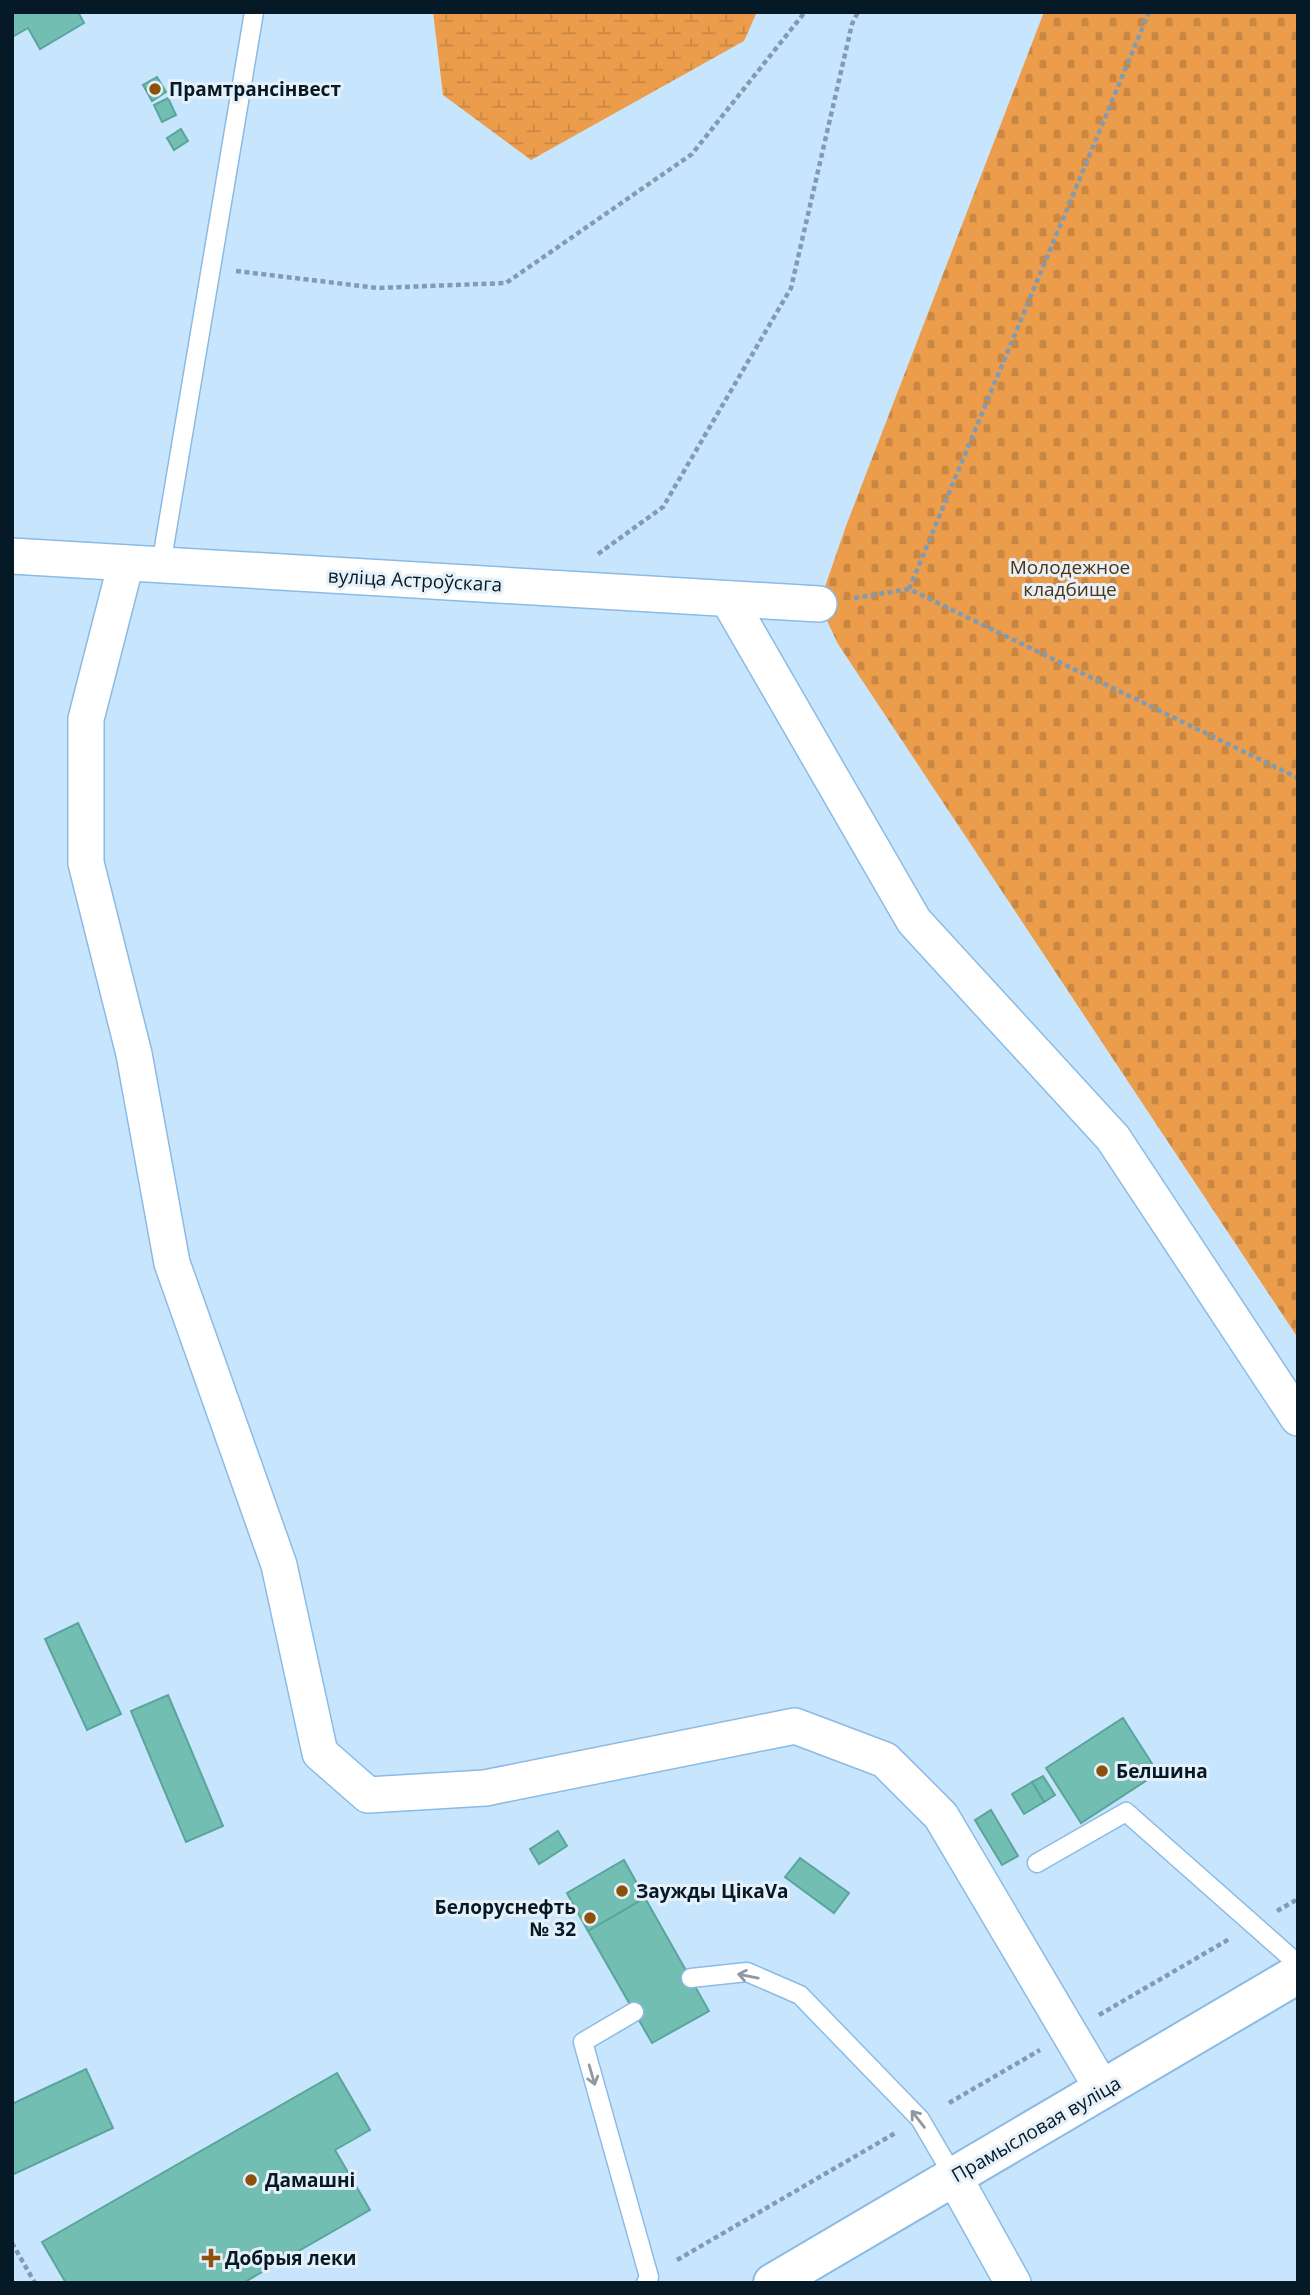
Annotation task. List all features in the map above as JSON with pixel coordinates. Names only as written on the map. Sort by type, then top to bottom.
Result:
[{"type":"main road","name":"Прамысловая вуліца","points":[[773,2283],[1298,1974]]},
{"type":"street","name":"вуліца Астроўскага","points":[[12,556],[819,604]]},
{"type":"street","points":[[126,563],[86,719],[86,863],[134,1054],[172,1263],[278,1565],[320,1753],[368,1795],[485,1788],[795,1726],[885,1760],[941,1816],[1103,2090]]},
{"type":"street","points":[[728,599],[914,921],[1114,1138],[1298,1418]]},
{"type":"street","points":[[954,2177],[1013,2283]]},
{"type":"lane","points":[[161,565],[254,12]]},
{"type":"lane","points":[[1038,1863],[1126,1812],[1298,1964]]},
{"type":"lane","points":[[691,1978],[747,1972],[800,1995],[920,2119],[954,2177]]},
{"type":"lane","points":[[634,2012],[583,2042],[652,2281]]},
{"type":"path","points":[[211,268],[378,288],[506,283],[692,154],[805,12]]},
{"type":"path","points":[[552,588],[663,507],[791,288],[852,24],[858,12]]},
{"type":"path","points":[[909,589],[1149,12]]},
{"type":"path","points":[[819,604],[909,589],[1298,778]]},
{"type":"path","points":[[949,2103],[1298,1899]]},
{"type":"path","points":[[677,2260],[900,2130]]},
{"type":"path","points":[[12,2244],[35,2283]]},
{"type":"green space","points":[[433,12],[757,12],[744,41],[531,160],[443,95]]},
{"type":"green space","name":"Молодежное кладбище","points":[[1044,12],[1298,12],[1298,1338],[838,644],[819,604],[846,526]]},
{"type":"building","points":[[12,12],[78,12],[84,23],[40,49],[28,28],[12,37]]},
{"type":"building","name":"Прамтрансінвест","points":[[157,77],[166,92],[152,101],[143,85]]},
{"type":"building","points":[[168,98],[176,115],[162,122],[154,105]]},
{"type":"building","points":[[181,129],[188,141],[174,150],[167,138]]},
{"type":"building","points":[[78,1623],[121,1714],[87,1730],[45,1639]]},
{"type":"building","points":[[168,1695],[223,1826],[186,1842],[131,1711]]},
{"type":"building","name":"Белшина","points":[[1123,1718],[1158,1773],[1081,1823],[1046,1768]]},
{"type":"building","points":[[1043,1776],[1055,1795],[1044,1802],[1032,1782]]},
{"type":"building","points":[[1032,1782],[1044,1802],[1024,1814],[1012,1794]]},
{"type":"building","points":[[991,1810],[1018,1856],[1002,1865],[975,1820]]},
{"type":"building","points":[[558,1831],[567,1846],[539,1864],[530,1849]]},
{"type":"building","points":[[800,1858],[849,1893],[834,1913],[785,1877]]},
{"type":"building","points":[[624,1860],[645,1898],[588,1931],[567,1893]]},
{"type":"building","points":[[645,1898],[709,2011],[652,2043],[588,1931]]},
{"type":"building","points":[[86,2069],[113,2128],[12,2175],[12,2104]]},
{"type":"building","name":"Дамашні","points":[[337,2073],[370,2130],[335,2150],[370,2210],[243,2283],[66,2283],[42,2242]]},
{"type":"place","name":"Прамтрансінвест","points":[[155,89]]},
{"type":"place","name":"Белшина","points":[[1102,1771]]},
{"type":"place","name":"Заужды ЦікаVа","points":[[622,1891]]},
{"type":"place","name":"Белоруснефть № 32","points":[[590,1918]]},
{"type":"place","name":"Дамашні","points":[[251,2180]]},
{"type":"place","name":"Добрыя леки","points":[[211,2258]]}]
